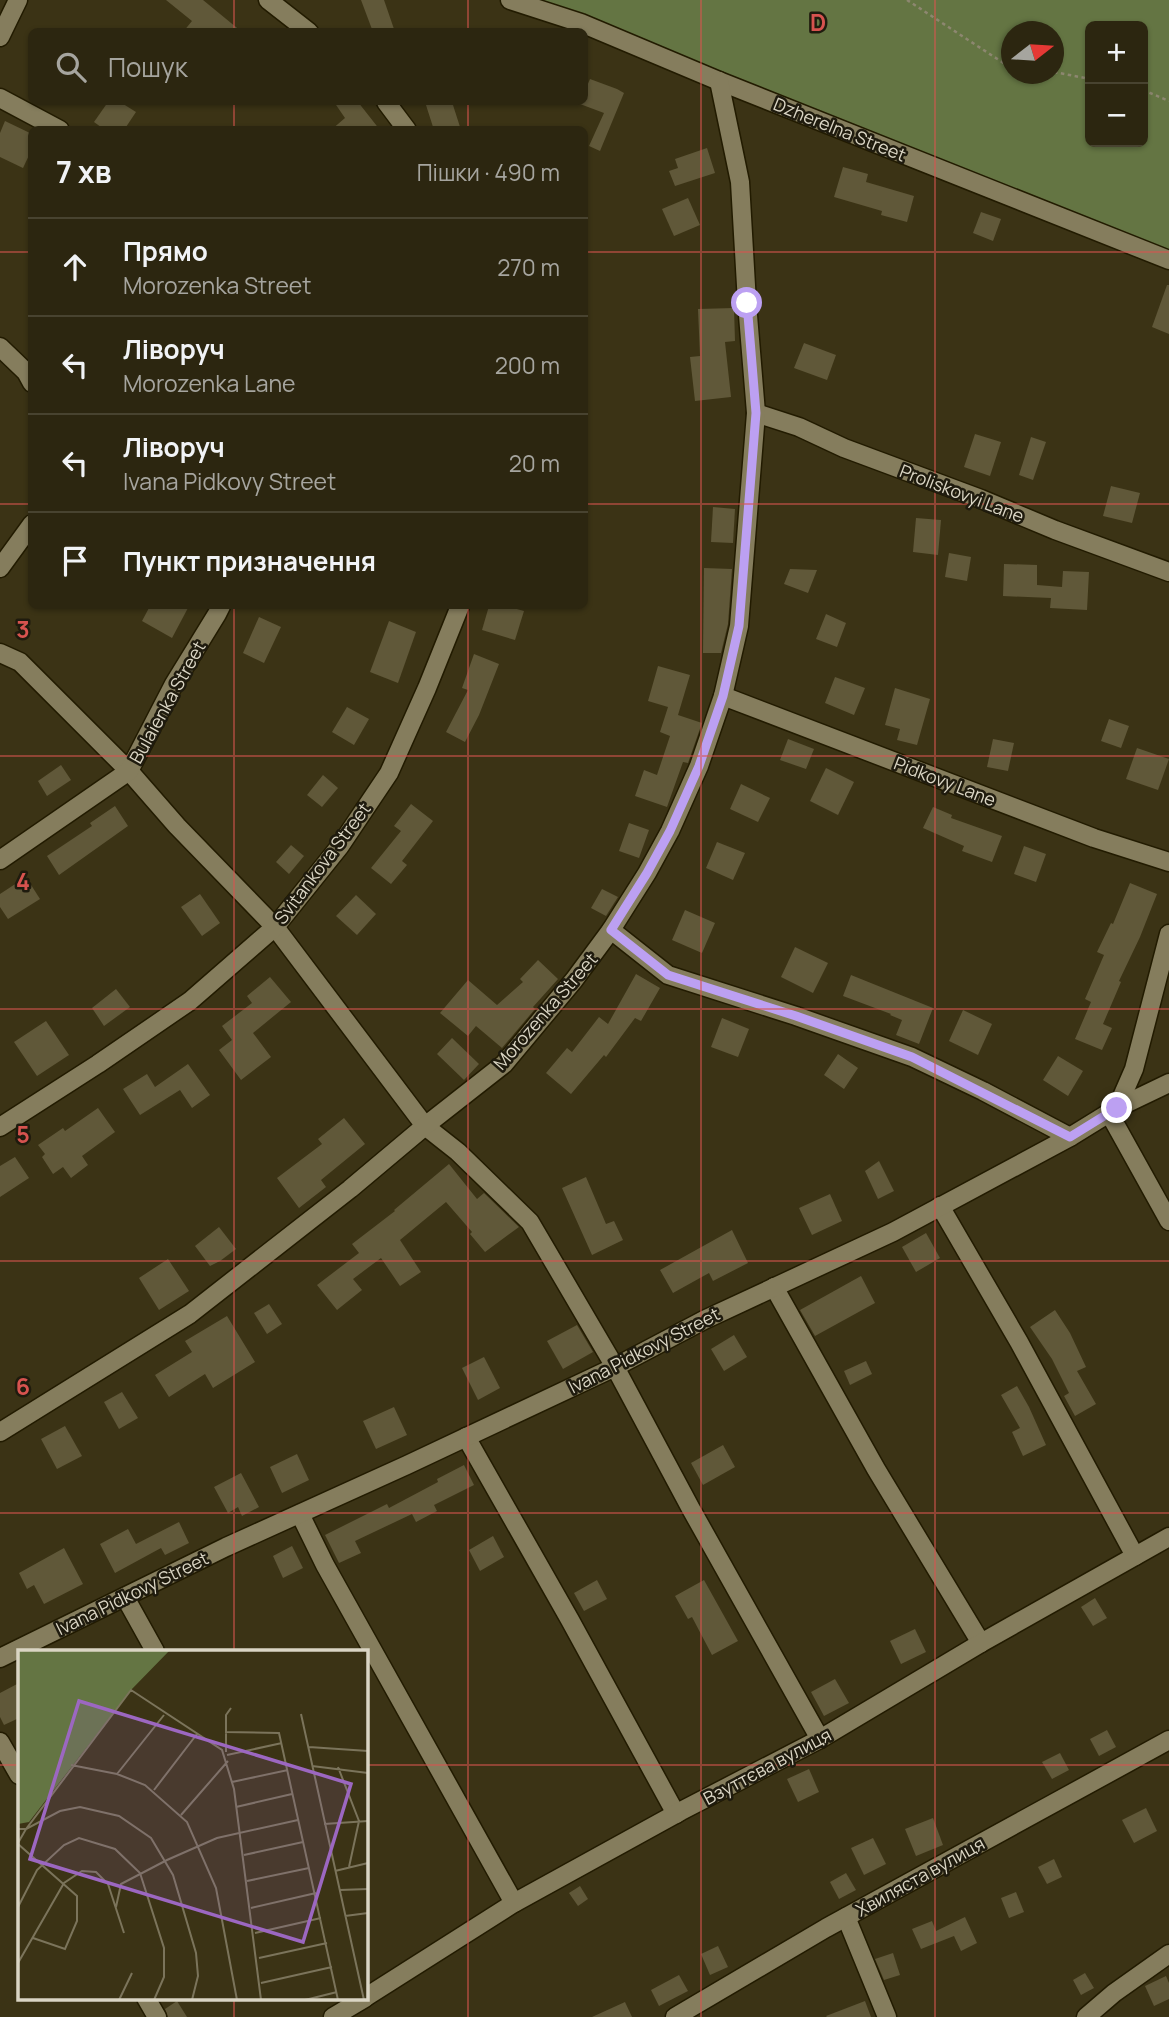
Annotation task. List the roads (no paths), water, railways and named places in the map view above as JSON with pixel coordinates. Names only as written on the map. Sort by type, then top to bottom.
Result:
[{"type":"street","points":[[0,37],[18,0]]},
{"type":"street","points":[[268,0],[304,28]]},
{"type":"street","name":"Dzherelna Street","points":[[510,0],[581,23],[1169,260]]},
{"type":"street","name":"Morozenka Street","points":[[0,1432],[190,1314],[350,1189],[503,1063],[574,980],[611,930],[670,831],[699,766],[723,696],[739,626],[756,413],[740,182],[719,80]]},
{"type":"street","points":[[0,98],[52,126]]},
{"type":"street","points":[[388,105],[404,126]]},
{"type":"street","points":[[0,347],[28,376]]},
{"type":"street","name":"Proliskovyi Lane","points":[[756,413],[1169,572]]},
{"type":"street","points":[[0,568],[28,530]]},
{"type":"street","name":"Bulaienka Street","points":[[0,860],[128,771],[174,684],[220,609]]},
{"type":"street","name":"Svitankova Street","points":[[0,1127],[98,1065],[190,1001],[275,927],[340,846],[389,773],[459,609]]},
{"type":"street","points":[[0,653],[20,662],[128,771],[275,927],[425,1126],[458,1152],[530,1222],[615,1367],[820,1739]]},
{"type":"street","name":"Pidkovy Lane","points":[[723,696],[1094,838],[1169,862]]},
{"type":"street","points":[[611,930],[668,975],[912,1057],[1070,1137]]},
{"type":"street","points":[[1169,934],[1134,1069],[1113,1110],[1169,1221]]},
{"type":"street","name":"Ivana Pidkovy Street","points":[[0,1658],[226,1548],[615,1367],[704,1320],[893,1232],[1070,1137],[1113,1110],[1169,1083]]},
{"type":"street","points":[[940,1206],[1026,1354],[1135,1556]]},
{"type":"street","points":[[774,1287],[876,1469],[981,1643]]},
{"type":"street","points":[[466,1437],[676,1814]]},
{"type":"street","points":[[300,1514],[325,1564],[514,1903]]},
{"type":"street","name":"Взуттєва вулиця","points":[[368,1995],[514,1903],[820,1739],[981,1643],[1169,1537]]},
{"type":"street","points":[[125,1597],[154,1650]]},
{"type":"street","name":"Хвиляста вулиця","points":[[675,2017],[846,1917],[1169,1740]]},
{"type":"street","points":[[0,1742],[18,1774]]},
{"type":"street","points":[[846,1917],[887,2017]]},
{"type":"street","points":[[1086,2017],[1114,1993],[1169,1954]]},
{"type":"street","points":[[147,2000],[157,2017]]},
{"type":"street","name":"Взуттєва вулиця","points":[[333,2017],[360,2000]]}]
